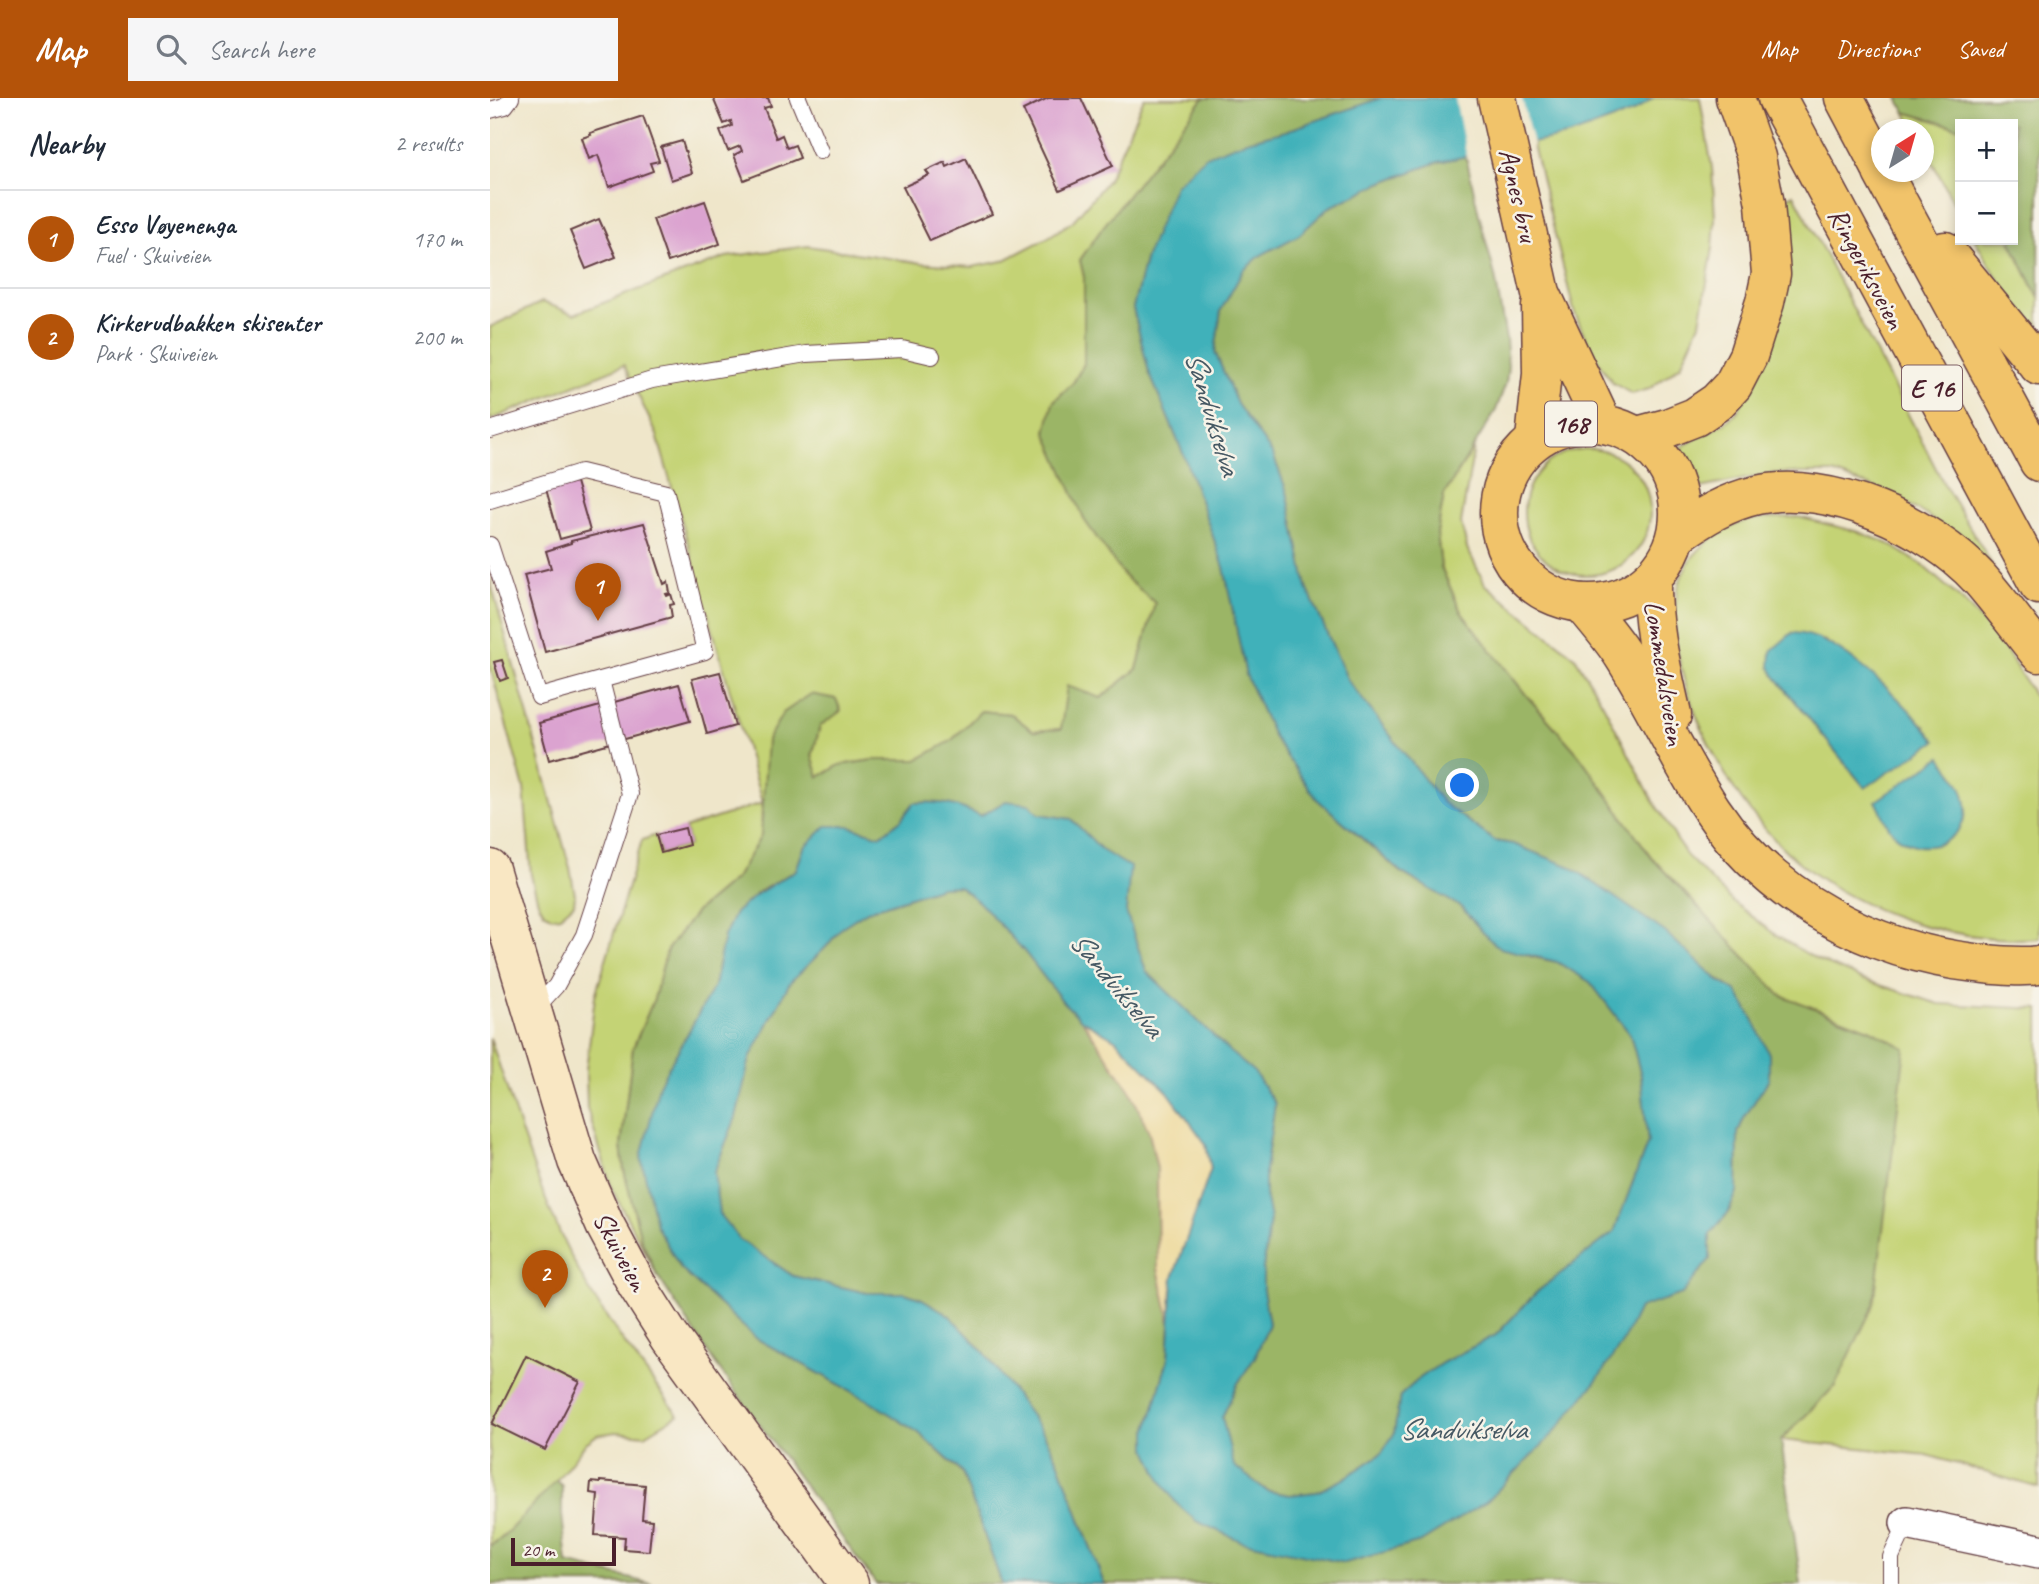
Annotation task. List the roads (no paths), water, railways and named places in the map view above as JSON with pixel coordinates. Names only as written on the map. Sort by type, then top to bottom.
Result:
[{"type":"main road","name":"Agnes bru","points":[[1497,98],[1541,293],[1595,409]]},
{"type":"main road","points":[[1637,436],[1667,428],[1695,416],[1717,401],[1733,385],[1748,356],[1765,302],[1771,274],[1765,204],[1756,157],[1735,98]]},
{"type":"main road","name":"Ringeriksveien","points":[[1777,98],[2039,585]]},
{"type":"main road","name":"E 16","points":[[1844,98],[1871,149]]},
{"type":"main road","name":"E 16","points":[[1888,182],[2039,462]]},
{"type":"main road","name":"E 16","points":[[1891,182],[2039,366]]},
{"type":"main road","name":"Agnes bru","points":[[1535,439],[1540,402],[1541,293]]},
{"type":"main road","name":"168","points":[[1595,409],[1637,436],[1658,455],[1673,479],[1679,507],[1677,535],[1652,596],[1631,593],[1607,602],[1581,603],[1551,596],[1525,578],[1507,552],[1498,522],[1500,491],[1513,462],[1535,439],[1556,428],[1578,422],[1595,409]]},
{"type":"main road","points":[[1677,535],[1708,512],[1759,494],[1793,492],[1825,496],[1859,505],[1920,532],[1947,552],[1977,577],[2039,653]]},
{"type":"main road","name":"Lommedalsveien","points":[[1652,596],[1656,649],[1680,758]]},
{"type":"main road","name":"Lommedalsveien","points":[[1581,603],[1606,631],[1638,680],[1680,758]]},
{"type":"main road","points":[[1680,758],[1714,813],[1740,844],[1782,885],[1802,901],[1833,919],[1904,950],[1945,959],[2039,965]]},
{"type":"main road","name":"Skuiveien","points":[[490,869],[577,1161],[606,1225],[637,1285],[670,1337],[849,1584]]},
{"type":"street","points":[[1907,1523],[2039,1550]]},
{"type":"lane","points":[[490,110],[505,106],[511,98]]},
{"type":"lane","points":[[798,98],[820,151]]},
{"type":"lane","points":[[490,430],[652,380],[793,356],[902,349],[932,356]]},
{"type":"lane","points":[[490,500],[580,472],[666,493],[705,651],[540,697],[490,545]]},
{"type":"lane","points":[[533,1012],[556,986],[584,935],[630,793],[601,680]]},
{"type":"lane","points":[[1891,1584],[1891,1557],[1907,1523]]},
{"type":"water","name":"Sandvikselva","points":[[1381,98],[1653,98],[1633,112],[1571,135],[1438,162],[1380,183],[1328,208],[1299,235],[1261,255],[1243,271],[1221,310],[1215,352],[1237,404],[1273,455],[1287,492],[1307,588],[1348,681],[1443,803],[1495,841],[1513,844],[1571,867],[1665,932],[1719,981],[1737,992],[1769,1054],[1769,1079],[1738,1132],[1737,1192],[1728,1213],[1710,1234],[1710,1259],[1682,1294],[1639,1308],[1622,1343],[1597,1380],[1553,1434],[1487,1501],[1421,1542],[1345,1563],[1243,1542],[1196,1521],[1176,1503],[1161,1480],[1147,1449],[1147,1432],[1168,1359],[1173,1278],[1211,1169],[1206,1144],[1168,1092],[1115,1039],[1082,1020],[1064,1003],[1024,951],[980,903],[959,886],[941,887],[867,911],[842,927],[826,947],[790,982],[750,1058],[736,1117],[714,1172],[719,1214],[739,1239],[793,1276],[867,1293],[905,1293],[922,1299],[949,1315],[984,1352],[1044,1434],[1059,1463],[1104,1584],[1002,1584],[962,1472],[919,1433],[868,1400],[757,1339],[681,1269],[656,1225],[641,1157],[659,1085],[714,986],[724,936],[735,913],[757,894],[796,870],[804,848],[826,826],[849,826],[880,836],[901,820],[914,803],[948,804],[980,816],[1006,801],[1029,804],[1039,814],[1071,819],[1103,851],[1130,867],[1126,912],[1146,971],[1254,1072],[1275,1104],[1265,1170],[1265,1195],[1270,1219],[1263,1268],[1263,1291],[1269,1324],[1255,1357],[1238,1383],[1222,1417],[1234,1466],[1267,1491],[1290,1495],[1317,1492],[1342,1480],[1381,1454],[1394,1434],[1400,1396],[1442,1363],[1496,1335],[1537,1292],[1614,1232],[1648,1142],[1641,1075],[1630,1034],[1590,982],[1557,962],[1500,948],[1461,907],[1401,872],[1317,799],[1274,738],[1246,675],[1224,567],[1183,453],[1149,372],[1133,308],[1146,257],[1175,185],[1206,156]]},
{"type":"water","points":[[1792,633],[1810,636],[1850,657],[1891,691],[1936,741],[1865,788],[1770,667],[1771,651]]},
{"type":"water","points":[[1941,757],[1964,794],[1966,810],[1963,824],[1944,842],[1931,846],[1903,840],[1891,830],[1876,801]]},
{"type":"place","name":"Esso Vøyenenga","points":[[598,621]]},
{"type":"place","name":"Kirkerudbakken skisenter","points":[[545,1308]]}]
